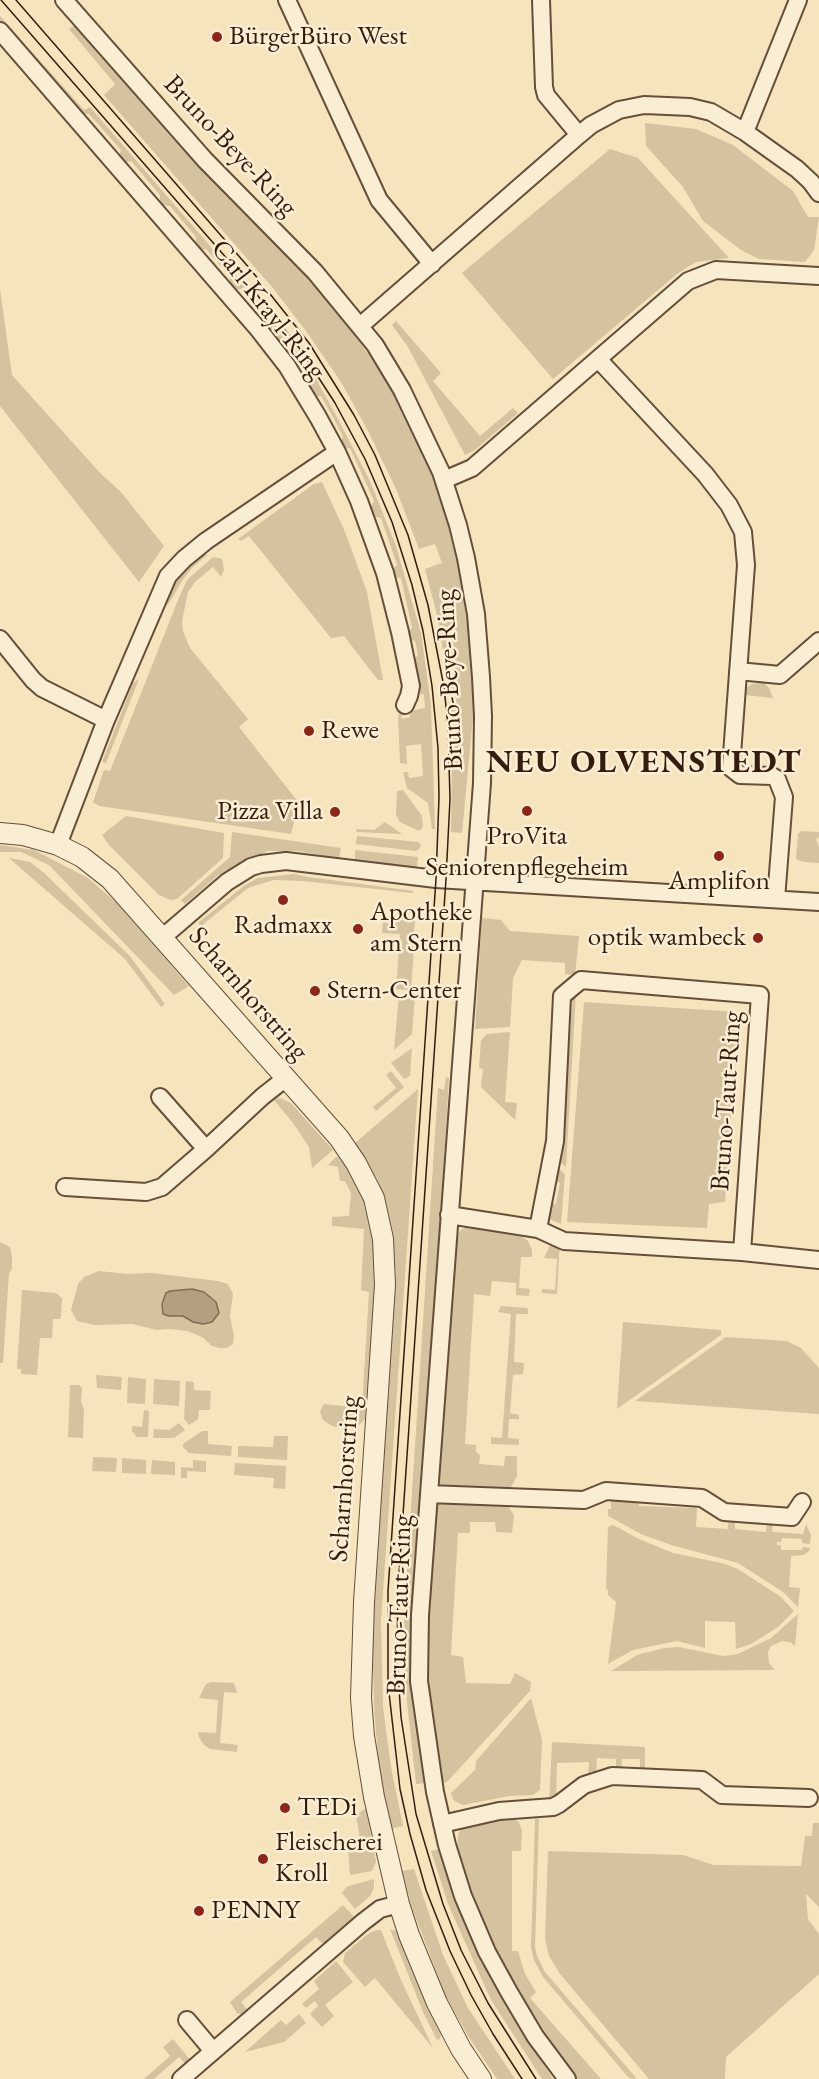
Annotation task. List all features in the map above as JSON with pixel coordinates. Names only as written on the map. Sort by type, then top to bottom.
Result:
[{"type":"street","name":"Bruno-Beye-Ring","points":[[64,0],[205,160],[299,255],[360,326],[395,377],[444,480],[466,558],[479,641],[483,746],[474,881]]},
{"type":"street","points":[[541,0],[546,95],[579,135]]},
{"type":"street","points":[[745,132],[798,0]]},
{"type":"street","points":[[289,2],[379,200],[432,264]]},
{"type":"street","name":"Carl-Krayl-Ring","points":[[0,31],[259,330],[287,366],[337,452],[359,501],[385,573],[411,686],[405,705]]},
{"type":"street","points":[[360,326],[579,135],[606,116],[619,110],[639,105],[690,107],[711,112],[745,132],[797,169],[819,193]]},
{"type":"street","points":[[444,480],[472,468],[688,280],[716,270],[819,276]]},
{"type":"street","points":[[598,359],[705,474],[729,505],[743,532],[746,565],[731,768],[740,774],[772,776],[777,779],[784,797],[776,899]]},
{"type":"street","points":[[58,845],[106,720],[160,592],[172,572],[206,541],[337,452]]},
{"type":"street","points":[[0,639],[42,688],[106,720]]},
{"type":"street","points":[[738,671],[780,675],[819,641]]},
{"type":"street","name":"Scharnhorstring","points":[[0,833],[23,835],[58,845],[89,861],[110,879],[339,1138],[356,1163],[374,1198],[383,1239],[385,1285],[364,1602],[362,1704],[374,1797],[399,1904],[420,1964],[437,2003],[461,2049],[481,2079]]},
{"type":"street","points":[[163,937],[227,882],[251,867],[293,862],[423,878],[819,902]]},
{"type":"street","name":"Bruno-Taut-Ring","points":[[474,881],[420,1615],[419,1670],[424,1724],[442,1824],[458,1880],[487,1952],[535,2036],[567,2079]]},
{"type":"street","name":"Bruno-Taut-Ring","points":[[538,1229],[555,1141],[562,996],[581,981],[760,995],[742,1252]]},
{"type":"street","points":[[65,1187],[151,1191],[166,1185],[263,1096],[286,1078]]},
{"type":"street","points":[[160,1097],[206,1149]]},
{"type":"street","points":[[449,1215],[538,1229],[564,1241],[742,1252],[819,1260]]},
{"type":"street","name":"Bruno-Taut-Ring","points":[[429,1494],[584,1500],[606,1491],[702,1497],[724,1512],[792,1517],[802,1502]]},
{"type":"street","points":[[442,1824],[506,1810],[553,1807],[585,1784],[612,1776],[702,1780],[722,1794],[809,1798]]},
{"type":"street","points":[[181,2079],[363,1922],[380,1909],[399,1904]]},
{"type":"street","points":[[187,2020],[213,2051]]},
{"type":"shaded area","points":[[0,16],[84,110],[90,107],[237,277],[316,379],[337,417],[370,481],[396,546],[421,633],[431,705],[435,829],[432,829],[428,803],[407,788],[403,772],[408,772],[409,778],[423,776],[421,744],[406,746],[407,764],[400,763],[398,716],[400,712],[402,719],[410,717],[410,711],[425,708],[424,695],[418,693],[413,661],[418,655],[415,641],[409,639],[408,633],[412,628],[401,578],[394,577],[392,570],[397,565],[381,518],[372,516],[370,508],[374,501],[350,448],[344,449],[340,442],[343,437],[321,396],[314,397],[310,391],[311,381],[285,343],[277,342],[260,319],[261,312],[241,289],[236,290],[230,282],[230,276],[206,249],[202,250],[196,244],[196,237],[170,206],[160,202],[160,195],[131,161],[125,163],[119,156],[121,150],[89,114],[84,114],[0,20]]},
{"type":"shaded area","points":[[75,25],[164,127],[325,294],[382,373],[415,434],[436,482],[452,535],[463,580],[471,646],[475,696],[462,833],[451,832],[452,764],[449,690],[438,619],[425,569],[442,563],[435,544],[419,549],[396,489],[367,429],[341,382],[306,331],[272,287],[104,95],[115,84],[69,29]]},
{"type":"shaded area","points":[[645,123],[696,129],[733,145],[793,191],[808,217],[819,217],[814,250],[805,262],[759,259],[741,250],[703,221],[683,187],[646,146]]},
{"type":"shaded area","points":[[610,149],[638,158],[729,258],[696,262],[677,274],[553,379],[462,273]]},
{"type":"shaded area","points":[[0,289],[12,375],[100,473],[121,492],[164,546],[139,582],[0,406]]},
{"type":"shaded area","points":[[396,321],[441,373],[433,381],[480,436],[513,408],[518,413],[475,450],[465,455],[408,347],[392,325]]},
{"type":"shaded area","points":[[322,482],[345,532],[367,592],[383,680],[378,680],[344,636],[331,638],[249,536],[241,541],[238,539],[314,484]]},
{"type":"shaded area","points":[[200,555],[207,555],[192,568],[168,605],[166,603],[178,576]]},
{"type":"shaded area","points":[[213,557],[222,559],[224,570],[221,577],[213,567],[195,582],[188,592],[182,621],[183,631],[190,648],[248,719],[239,727],[299,803],[291,834],[99,806],[93,802],[104,770],[110,771],[187,580]]},
{"type":"shaded area","points":[[139,679],[106,763],[102,762],[133,683]]},
{"type":"shaded area","points":[[764,683],[773,698],[744,695],[746,688],[752,684]]},
{"type":"shaded area","points":[[403,790],[422,816],[423,827],[419,831],[400,822],[396,815],[397,791]]},
{"type":"shaded area","points":[[126,816],[224,833],[223,858],[177,899],[170,900],[159,895],[109,845],[102,835]]},
{"type":"shaded area","points":[[385,822],[402,834],[356,832],[357,829],[374,830]]},
{"type":"shaded area","points":[[801,831],[819,832],[819,837],[816,839],[819,848],[819,863],[796,859],[798,834]]},
{"type":"shaded area","points":[[232,832],[341,848],[339,858],[297,851],[268,851],[217,876],[185,904],[181,900],[230,857]]},
{"type":"shaded area","points":[[357,836],[421,844],[416,851],[356,844]]},
{"type":"shaded area","points":[[0,845],[34,850],[88,878],[117,903],[189,986],[174,995],[49,865],[21,852],[0,852]]},
{"type":"shaded area","points":[[355,850],[418,857],[417,868],[355,861]]},
{"type":"shaded area","points":[[9,858],[30,862],[43,872],[130,956],[165,1004],[161,1007],[125,959]]},
{"type":"shaded area","points":[[294,874],[414,891],[412,893],[273,880],[248,888],[201,926],[198,923],[245,885],[258,878]]},
{"type":"shaded area","points":[[482,918],[501,920],[510,931],[579,936],[575,975],[565,974],[565,963],[522,960],[513,978],[510,1027],[475,1029]]},
{"type":"shaded area","points":[[383,919],[415,921],[414,932],[419,933],[419,948],[414,948],[411,990],[396,989],[400,934],[382,933]]},
{"type":"shaded area","points":[[576,993],[566,1167],[558,1160],[564,1127],[572,998]]},
{"type":"shaded area","points":[[399,995],[415,996],[412,1034],[394,1050]]},
{"type":"shaded area","points":[[584,1002],[738,1012],[725,1202],[709,1204],[707,1228],[567,1222]]},
{"type":"shaded area","points":[[510,1032],[505,1102],[517,1103],[515,1120],[481,1087],[483,1069],[479,1068],[481,1040],[487,1034]]},
{"type":"shaded area","points":[[412,1048],[410,1076],[404,1079],[391,1063]]},
{"type":"shaded area","points":[[391,1071],[404,1087],[376,1111],[373,1107],[396,1088],[386,1075]]},
{"type":"shaded area","points":[[446,1077],[449,1078],[434,1330],[425,1445],[422,1452],[412,1597],[412,1675],[426,1783],[416,1784],[404,1674],[404,1617],[438,1088],[444,1090]]},
{"type":"shaded area","points":[[418,1089],[381,1621],[383,1707],[391,1767],[403,1826],[390,1829],[379,1769],[374,1707],[372,1621],[396,1281],[394,1247],[384,1199],[378,1181],[355,1143]]},
{"type":"shaded area","points":[[280,1098],[291,1103],[333,1150],[312,1168],[309,1147],[274,1100]]},
{"type":"shaded area","points":[[337,1156],[349,1171],[369,1213],[374,1238],[376,1290],[365,1419],[359,1425],[347,1429],[332,1426],[323,1420],[320,1411],[324,1404],[362,1408],[369,1292],[361,1290],[364,1229],[332,1226],[332,1217],[349,1216],[351,1193],[345,1181],[340,1181],[338,1167],[328,1165]]},
{"type":"shaded area","points":[[557,1167],[565,1174],[561,1224],[549,1219],[550,1203],[556,1204],[560,1183],[553,1180]]},
{"type":"shaded area","points":[[469,1226],[522,1237],[528,1241],[532,1250],[532,1257],[521,1257],[519,1288],[530,1289],[529,1296],[516,1295],[516,1283],[492,1281],[490,1296],[474,1294],[465,1444],[476,1445],[476,1452],[480,1455],[479,1464],[504,1466],[505,1456],[517,1456],[517,1476],[507,1490],[441,1486],[439,1482],[455,1238],[461,1230]]},
{"type":"shaded area","points":[[560,1240],[557,1294],[542,1293],[542,1289],[555,1290],[557,1259],[544,1258],[550,1245]]},
{"type":"shaded area","points":[[0,1242],[10,1247],[12,1257],[3,1363],[0,1363]]},
{"type":"shaded area","points":[[99,1271],[127,1274],[152,1273],[228,1284],[233,1294],[230,1316],[234,1336],[233,1344],[227,1348],[219,1348],[187,1331],[157,1330],[132,1324],[94,1325],[77,1321],[71,1310],[78,1284],[84,1277]]},
{"type":"shaded area","points":[[192,1289],[204,1292],[216,1302],[219,1313],[212,1322],[203,1324],[193,1322],[183,1316],[163,1314],[162,1304],[166,1293]]},
{"type":"shaded area","points":[[22,1290],[56,1293],[62,1298],[61,1317],[53,1319],[52,1338],[40,1338],[37,1375],[21,1374],[21,1369],[17,1369]]},
{"type":"shaded area","points":[[501,1306],[527,1308],[528,1310],[528,1314],[516,1314],[514,1362],[524,1363],[523,1374],[513,1375],[510,1413],[519,1415],[519,1419],[509,1419],[508,1438],[519,1439],[519,1445],[491,1444],[491,1437],[502,1438],[511,1314],[498,1312]]},
{"type":"shaded area","points":[[623,1322],[721,1330],[721,1335],[617,1409]]},
{"type":"shaded area","points":[[726,1337],[787,1341],[801,1348],[819,1368],[819,1414],[635,1401]]},
{"type":"shaded area","points":[[96,1375],[122,1377],[121,1390],[97,1388]]},
{"type":"shaded area","points":[[128,1377],[146,1379],[145,1404],[127,1403]]},
{"type":"shaded area","points":[[154,1379],[180,1381],[179,1406],[153,1404]]},
{"type":"shaded area","points":[[186,1381],[194,1382],[194,1390],[211,1391],[210,1410],[199,1410],[198,1419],[189,1425],[184,1419]]},
{"type":"shaded area","points":[[70,1385],[79,1385],[82,1388],[83,1438],[68,1437]]},
{"type":"shaded area","points":[[144,1410],[149,1411],[148,1437],[137,1437],[132,1431],[132,1426],[142,1427]]},
{"type":"shaded area","points":[[179,1423],[185,1430],[174,1438],[153,1438],[154,1429],[169,1430]]},
{"type":"shaded area","points":[[202,1431],[208,1431],[208,1444],[232,1446],[231,1456],[189,1453],[183,1444]]},
{"type":"shaded area","points":[[274,1436],[288,1436],[287,1460],[238,1457],[238,1446],[273,1447]]},
{"type":"shaded area","points":[[93,1457],[117,1458],[116,1472],[92,1471]]},
{"type":"shaded area","points":[[122,1458],[146,1460],[146,1474],[122,1473]]},
{"type":"shaded area","points":[[152,1460],[175,1462],[175,1475],[151,1474]]},
{"type":"shaded area","points":[[193,1460],[206,1461],[206,1472],[187,1471],[187,1478],[181,1478],[181,1467],[193,1468]]},
{"type":"shaded area","points":[[235,1463],[286,1466],[285,1489],[273,1488],[274,1478],[234,1475]]},
{"type":"shaded area","points":[[614,1498],[638,1498],[639,1506],[697,1508],[696,1527],[728,1529],[728,1518],[735,1518],[735,1529],[766,1532],[767,1521],[773,1521],[772,1532],[803,1534],[806,1524],[811,1535],[810,1544],[802,1543],[802,1539],[782,1538],[781,1542],[777,1542],[777,1545],[781,1545],[781,1550],[810,1548],[804,1555],[791,1556],[789,1587],[800,1588],[798,1607],[783,1592],[738,1563],[671,1545],[641,1534],[608,1516],[608,1509],[611,1509],[611,1501]]},
{"type":"shaded area","points":[[445,1500],[507,1505],[514,1515],[512,1533],[496,1532],[495,1522],[470,1522],[470,1533],[458,1533],[451,1655],[463,1657],[466,1683],[510,1684],[515,1673],[531,1682],[530,1691],[448,1781],[442,1784],[427,1705],[429,1591],[435,1506]]},
{"type":"shaded area","points":[[613,1525],[673,1553],[722,1563],[738,1569],[781,1597],[794,1611],[778,1627],[751,1644],[736,1649],[735,1622],[705,1621],[705,1648],[677,1641],[633,1650],[608,1664],[616,1602],[608,1595],[606,1589],[608,1527]]},
{"type":"shaded area","points":[[798,1614],[795,1646],[790,1642],[782,1641],[771,1646],[768,1652],[769,1663],[775,1670],[611,1671],[637,1655],[664,1648],[679,1647],[723,1656],[738,1654],[771,1638]]},
{"type":"shaded area","points":[[211,1682],[234,1683],[237,1693],[224,1692],[220,1743],[238,1745],[237,1752],[210,1749],[199,1737],[198,1732],[216,1733],[218,1700],[199,1698],[206,1684]]},
{"type":"shaded area","points":[[531,1698],[542,1740],[540,1790],[533,1795],[509,1796],[463,1805],[454,1801],[451,1793],[475,1770],[476,1761]]},
{"type":"shaded area","points":[[552,1742],[645,1747],[645,1770],[640,1770],[640,1759],[622,1759],[621,1769],[616,1769],[616,1759],[597,1758],[596,1774],[588,1778],[589,1762],[557,1763],[556,1800],[549,1803]]},
{"type":"shaded area","points":[[366,1808],[376,1862],[372,1871],[350,1875],[348,1847],[361,1845],[356,1815]]},
{"type":"shaded area","points":[[512,1817],[519,1822],[522,1831],[521,1851],[512,1851],[512,1951],[518,1951],[525,1974],[536,1992],[530,1998],[601,2079],[577,2079],[557,2052],[494,1951],[472,1898],[457,1844],[459,1832],[465,1825]]},
{"type":"shaded area","points":[[535,1819],[539,1819],[535,1946],[537,1956],[545,1972],[637,2079],[629,2078],[543,1977],[534,1960],[531,1948]]},
{"type":"shaded area","points":[[813,1823],[819,1823],[819,1907],[806,1894],[808,1919],[819,1934],[819,1974],[726,2057],[725,2079],[649,2079],[560,1974],[549,1956],[545,1939],[548,1851],[683,1855],[714,1865],[801,1866],[805,1836],[812,1836]]},
{"type":"shaded area","points":[[441,1849],[502,1996],[553,2079],[542,2079],[491,2000],[448,1904],[431,1851]]},
{"type":"shaded area","points":[[414,1869],[443,1955],[468,2008],[515,2079],[497,2079],[468,2036],[446,1997],[412,1908],[402,1871]]},
{"type":"shaded area","points":[[374,1879],[374,1888],[370,1896],[355,1909],[342,1893],[346,1887]]},
{"type":"shaded area","points":[[343,1905],[355,1918],[323,1944],[316,1937],[241,2002],[248,2011],[244,2015],[237,2013],[230,2002]]},
{"type":"shaded area","points":[[390,1929],[396,1931],[402,1938],[414,1973],[441,2033],[440,2039],[437,2040],[423,2012]]},
{"type":"shaded area","points":[[376,1930],[381,1930],[401,1980],[433,2048],[375,1978],[365,1987],[343,1962],[345,1953]]},
{"type":"shaded area","points":[[336,1961],[353,1982],[325,2005],[334,2016],[322,2027],[310,2014],[318,2006],[315,2001],[306,2008],[302,2004],[319,1989],[314,1981]]},
{"type":"shaded area","points":[[299,2014],[306,2023],[284,2042],[245,2052],[281,2020],[286,2025]]},
{"type":"shaded area","points":[[173,2039],[191,2061],[186,2065],[179,2057],[154,2079],[144,2079],[170,2056],[163,2047]]},
{"type":"tram line","points":[[1,0],[243,277],[300,349],[335,403],[365,459],[392,522],[412,585],[423,631],[432,686],[438,748],[439,797],[436,879],[388,1591],[388,1684],[400,1789],[426,1890],[450,1951],[471,1995],[522,2079]]},
{"type":"tram line","points":[[16,0],[251,270],[309,343],[354,415],[375,455],[408,535],[428,605],[444,687],[448,726],[450,799],[398,1589],[397,1660],[401,1717],[416,1814],[443,1904],[461,1950],[488,2003],[536,2079]]},
{"type":"place","name":"BürgerBüro West","points":[[217,37]]},
{"type":"place","name":"Rewe","points":[[309,731]]},
{"type":"place","name":"ProVita Seniorenpflegeheim","points":[[527,811]]},
{"type":"place","name":"Pizza Villa","points":[[335,812]]},
{"type":"place","name":"Amplifon","points":[[719,856]]},
{"type":"place","name":"Radmaxx","points":[[283,900]]},
{"type":"place","name":"Apotheke am Stern","points":[[358,929]]},
{"type":"place","name":"optik wambeck","points":[[758,938]]},
{"type":"place","name":"Stern-Center","points":[[315,991]]},
{"type":"place","name":"TEDi","points":[[285,1808]]},
{"type":"place","name":"Fleischerei Kroll","points":[[263,1859]]},
{"type":"place","name":"PENNY","points":[[199,1911]]},
{"type":"district","name":"NEU OLVENSTEDT","points":[[644,763]]}]
